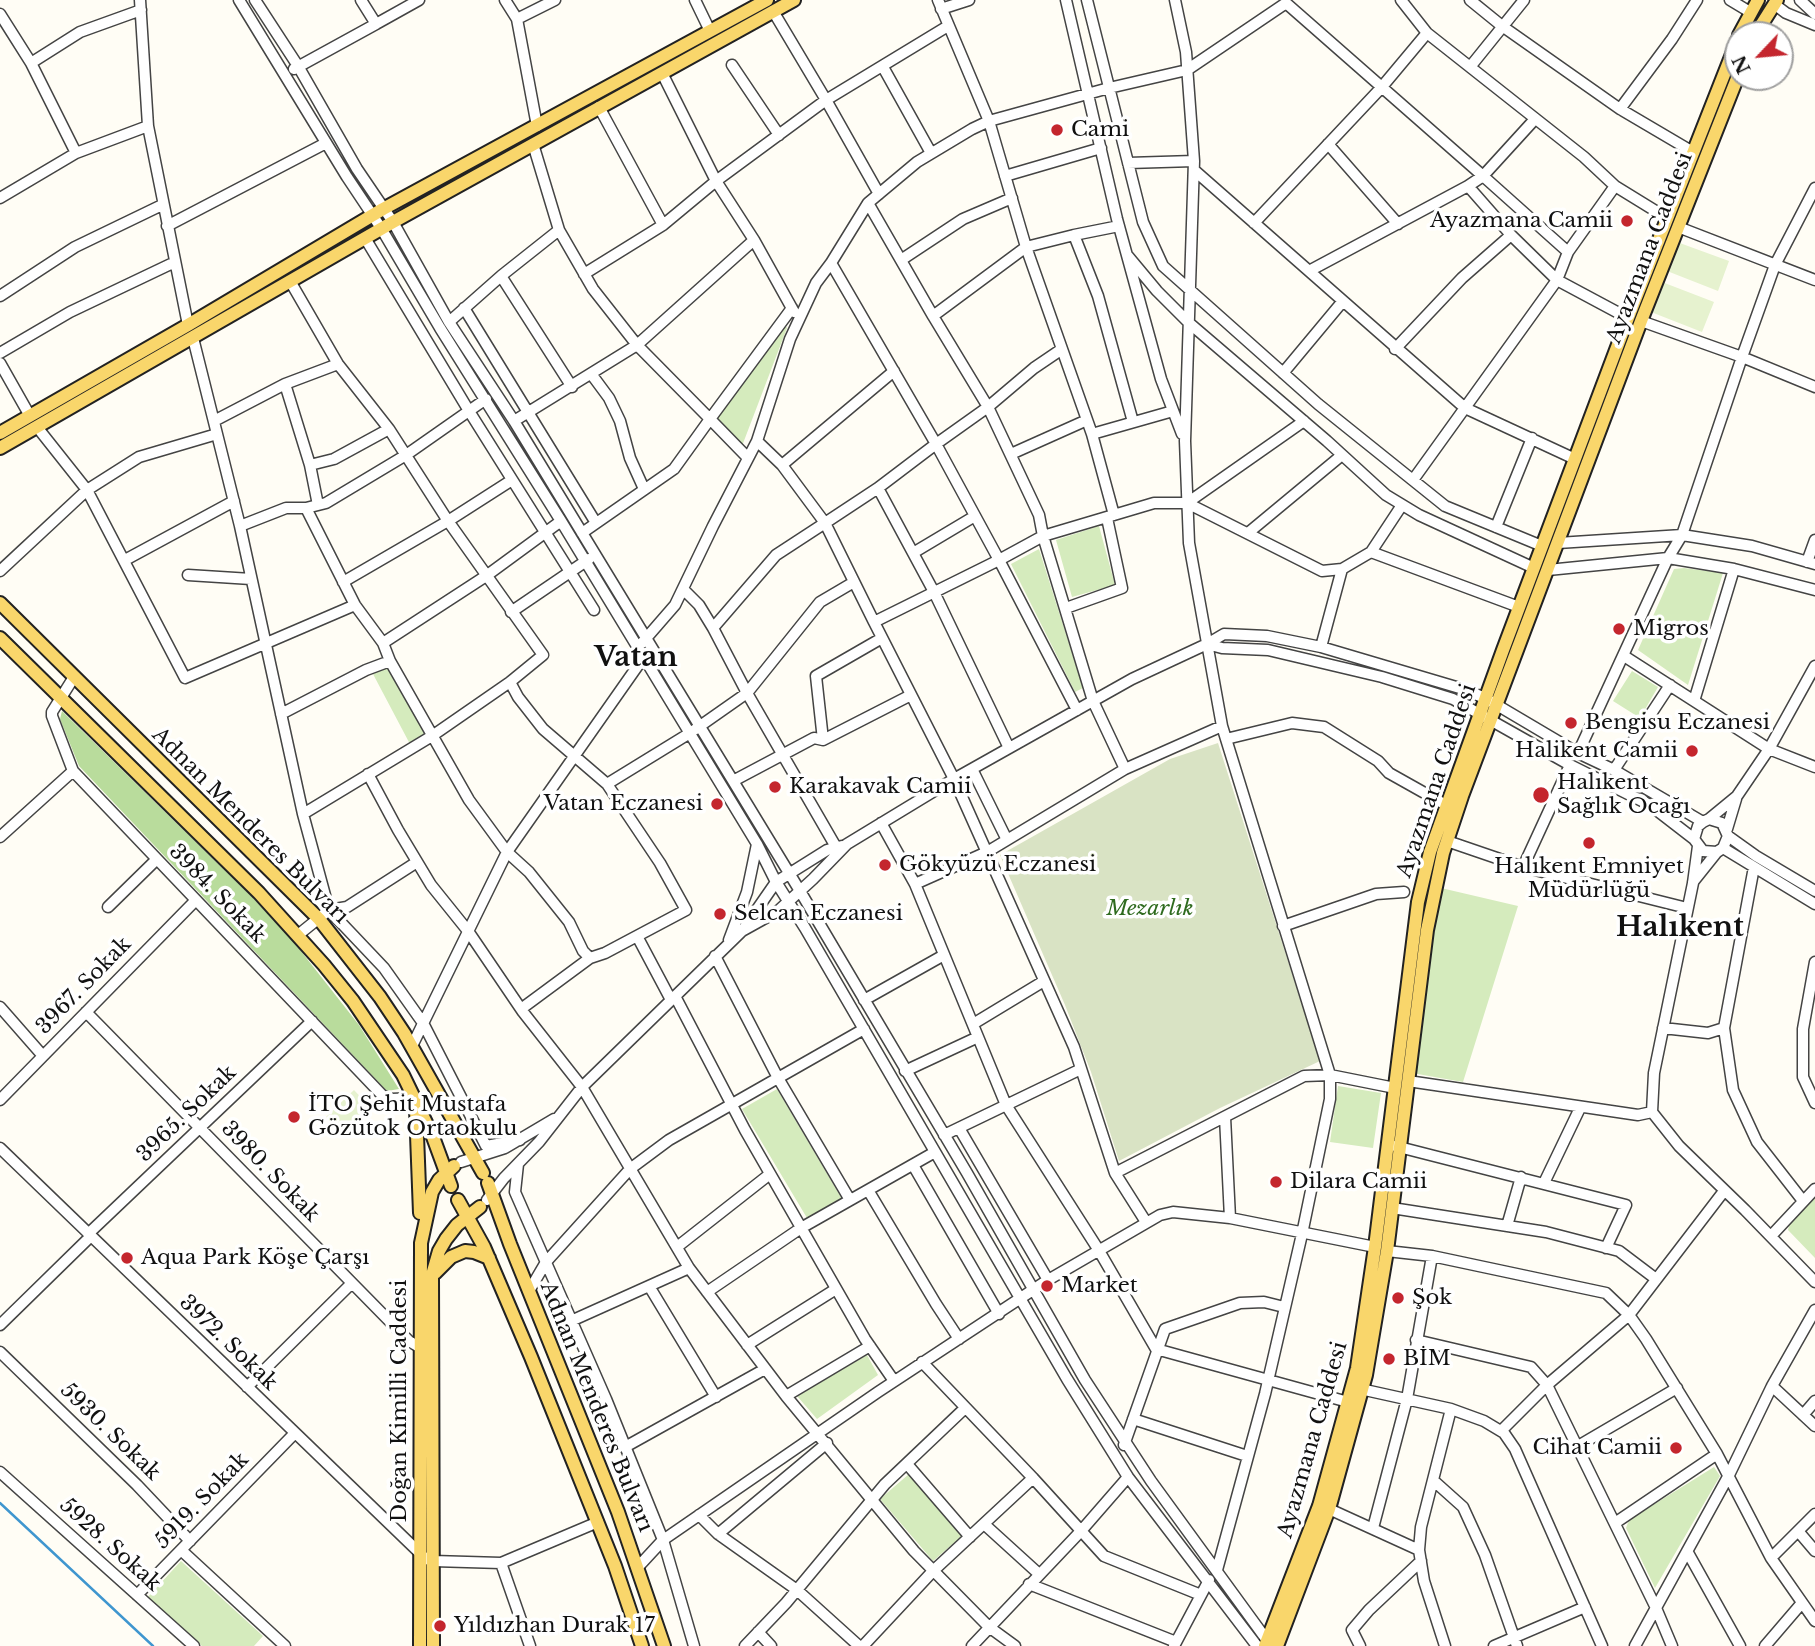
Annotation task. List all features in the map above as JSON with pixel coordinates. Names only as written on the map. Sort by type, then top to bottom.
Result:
[{"type":"main road","points":[[0,448],[33,421],[383,209],[710,31],[769,4],[794,0]]},
{"type":"main road","name":"Ayazmana Caddesi","points":[[1746,21],[1758,0]]},
{"type":"main road","points":[[1763,21],[1774,1]]},
{"type":"main road","points":[[0,433],[33,421],[193,338],[387,225],[662,73],[769,4]]},
{"type":"main road","name":"Ayazmana Caddesi","points":[[1268,1645],[1329,1509],[1357,1388],[1372,1347],[1394,1146],[1408,1081],[1404,1064],[1418,902],[1430,852],[1575,458],[1724,74]]},
{"type":"main road","name":"Ayazmana Caddesi","points":[[1381,1249],[1392,1208],[1395,1088],[1404,1064],[1432,902],[1447,841],[1641,321],[1732,91]]},
{"type":"main road","points":[[1674,200],[1687,205]]},
{"type":"main road","points":[[188,325],[193,338]]},
{"type":"main road","name":"Adnan Menderes Bulvarı","points":[[0,603],[323,914],[412,1046],[475,1159],[638,1567],[664,1646]]},
{"type":"main road","name":"Adnan Menderes Bulvarı","points":[[0,638],[298,934],[382,1041],[454,1167],[450,1176],[451,1186],[489,1258],[598,1522],[642,1646]]},
{"type":"main road","points":[[415,1098],[420,1155],[421,1243]]},
{"type":"main road","points":[[454,1167],[471,1162],[486,1191],[467,1207],[458,1200]]},
{"type":"main road","name":"Doğan Kimilli Caddesi","points":[[433,1646],[433,1561],[421,1243],[432,1192],[454,1167]]},
{"type":"main road","name":"Doğan Kimilli Caddesi","points":[[420,1646],[425,1350],[432,1276],[439,1251],[486,1191]]},
{"type":"main road","points":[[432,1276],[451,1257],[465,1251],[489,1258]]},
{"type":"main road","name":"Ayazmana Caddesi","points":[[1268,1645],[1354,1403]]},
{"type":"street","points":[[239,0],[371,216],[387,225],[514,421],[800,891],[944,1135],[1032,1291],[1125,1443],[1268,1645]]},
{"type":"street","points":[[255,0],[298,66],[383,209],[387,225],[440,328],[561,520],[757,844],[776,882],[1067,1379],[1128,1476],[1209,1580],[1268,1645]]},
{"type":"street","points":[[361,0],[376,24]]},
{"type":"street","points":[[285,75],[419,0]]},
{"type":"street","points":[[505,0],[517,19],[537,126]]},
{"type":"street","points":[[517,19],[555,0]]},
{"type":"street","points":[[695,0],[710,31]]},
{"type":"street","points":[[969,0],[939,4],[989,121],[1026,247],[1092,434],[1111,516],[1122,588],[1066,608]]},
{"type":"street","points":[[1066,0],[1119,226],[1161,379],[1185,441]]},
{"type":"street","points":[[1087,0],[1143,222],[1163,266],[1283,373],[1444,506],[1542,546]]},
{"type":"street","points":[[1175,0],[1187,70],[1194,165],[1185,441],[1189,543],[1222,726],[1330,1075],[1330,1099],[1302,1234],[1268,1381],[1217,1570]]},
{"type":"street","points":[[1401,0],[1427,33],[1584,157],[1615,186],[1667,218]]},
{"type":"street","points":[[1470,0],[1502,26],[1620,109],[1693,152]]},
{"type":"street","points":[[1470,67],[1524,0]]},
{"type":"street","points":[[1620,109],[1697,0]]},
{"type":"street","points":[[1730,0],[1750,12]]},
{"type":"street","points":[[1800,0],[1815,14]]},
{"type":"street","points":[[1774,1],[1786,13],[1815,25]]},
{"type":"street","points":[[412,1046],[507,852],[644,656],[675,605],[757,441],[790,339],[816,283],[868,203],[917,162],[989,121],[1187,70],[1288,2],[1381,88],[1568,252]]},
{"type":"street","points":[[769,4],[879,194]]},
{"type":"street","points":[[32,63],[80,32],[140,5],[148,127],[188,325]]},
{"type":"street","points":[[0,14],[32,63],[76,153]]},
{"type":"street","points":[[584,274],[663,225],[716,181],[827,100],[948,26]]},
{"type":"street","points":[[1254,223],[1381,88],[1427,33]]},
{"type":"street","points":[[732,65],[779,135]]},
{"type":"street","points":[[883,67],[931,153]]},
{"type":"street","points":[[662,73],[716,181],[754,240],[799,321]]},
{"type":"street","points":[[599,107],[663,225]]},
{"type":"street","points":[[1309,271],[1483,176],[1535,119]]},
{"type":"street","points":[[0,198],[76,153],[148,127]]},
{"type":"street","points":[[167,226],[326,143]]},
{"type":"street","points":[[533,144],[559,230],[584,274],[637,345],[748,458]]},
{"type":"street","points":[[1328,144],[1398,224]]},
{"type":"street","points":[[1005,176],[1101,148]]},
{"type":"street","points":[[1128,163],[1194,165],[1254,223],[1465,408],[1575,458]]},
{"type":"street","points":[[1468,186],[1511,235],[1557,281],[1628,318]]},
{"type":"street","points":[[1413,480],[1557,281],[1568,252],[1615,186]]},
{"type":"street","points":[[1578,752],[1668,558],[1682,535],[1775,265],[1814,190]]},
{"type":"street","points":[[901,260],[963,219],[1012,198]]},
{"type":"street","points":[[868,203],[988,407],[1039,515],[1093,701],[1125,769]]},
{"type":"street","points":[[0,296],[75,247],[162,205]]},
{"type":"street","points":[[933,316],[1026,247],[1119,226]]},
{"type":"street","points":[[1678,228],[1815,280]]},
{"type":"street","points":[[449,322],[559,230]]},
{"type":"street","points":[[1074,235],[1098,296],[1133,422]]},
{"type":"street","points":[[1395,349],[1462,278],[1511,235]]},
{"type":"street","points":[[365,238],[469,411],[594,610]]},
{"type":"street","points":[[514,421],[637,345],[754,240]]},
{"type":"street","points":[[1127,255],[1188,322],[1386,495],[1419,515],[1534,568]]},
{"type":"street","points":[[0,353],[69,312],[175,262]]},
{"type":"street","points":[[831,263],[936,444],[1077,710]]},
{"type":"street","points":[[501,276],[572,387]]},
{"type":"street","points":[[290,281],[338,364],[389,429],[448,521],[543,655],[510,682],[432,736],[303,814]]},
{"type":"street","points":[[1283,373],[1343,302]]},
{"type":"street","points":[[464,308],[596,523]]},
{"type":"street","points":[[582,533],[674,469],[792,308]]},
{"type":"street","points":[[1641,321],[1742,357],[1815,387]]},
{"type":"street","points":[[193,338],[240,526],[323,914],[384,968],[423,1023],[486,1146],[520,1140]]},
{"type":"street","points":[[713,628],[776,555],[878,488],[1062,349]]},
{"type":"street","points":[[0,363],[33,421],[87,490],[185,678],[355,605]]},
{"type":"street","points":[[214,421],[285,384],[338,364]]},
{"type":"street","points":[[782,464],[894,371]]},
{"type":"street","points":[[592,375],[620,421],[629,458],[644,489]]},
{"type":"street","points":[[285,384],[310,465],[318,505]]},
{"type":"street","points":[[240,526],[286,508],[306,508],[326,503],[406,456],[486,399]]},
{"type":"street","points":[[1092,434],[1173,411]]},
{"type":"street","points":[[1011,454],[1087,420]]},
{"type":"street","points":[[1187,503],[1304,421]]},
{"type":"street","points":[[310,465],[334,459],[389,429]]},
{"type":"street","points":[[0,571],[87,490],[138,457],[217,434]]},
{"type":"street","points":[[1496,527],[1532,438]]},
{"type":"street","points":[[757,441],[782,464],[825,523],[954,779],[1045,981],[1081,1069],[1115,1172],[1146,1222]]},
{"type":"street","points":[[1248,533],[1342,454]]},
{"type":"street","points":[[343,582],[512,480]]},
{"type":"street","points":[[878,488],[934,592],[1009,748]]},
{"type":"street","points":[[125,560],[234,501]]},
{"type":"street","points":[[874,622],[1043,536],[1154,503],[1187,503],[1322,571],[1342,569],[1371,552],[1402,505]]},
{"type":"street","points":[[306,508],[355,605],[383,643],[390,661],[470,800],[507,852],[530,872],[569,922],[583,951],[590,958]]},
{"type":"street","points":[[913,553],[975,516]]},
{"type":"street","points":[[383,643],[486,576],[561,520]]},
{"type":"street","points":[[1558,544],[1682,535],[1752,547],[1811,563],[1815,540]]},
{"type":"street","points":[[1371,552],[1519,607]]},
{"type":"street","points":[[511,612],[596,555]]},
{"type":"street","points":[[1548,569],[1668,558],[1734,569],[1815,590]]},
{"type":"street","points":[[1321,647],[1342,569]]},
{"type":"street","points":[[1694,701],[1734,569]]},
{"type":"street","points":[[188,575],[251,579]]},
{"type":"street","points":[[607,784],[690,733],[747,693],[820,602],[854,582]]},
{"type":"street","points":[[683,589],[699,605],[713,628],[747,693],[836,847]]},
{"type":"street","points":[[742,931],[778,911],[847,844],[881,823],[1132,679],[1224,634],[1267,636],[1321,647],[1454,685],[1485,698],[1578,752],[1706,820],[1722,823],[1727,832],[1756,856],[1815,891]]},
{"type":"street","points":[[823,740],[816,676],[882,638]]},
{"type":"street","points":[[638,647],[650,644]]},
{"type":"street","points":[[1207,644],[1222,648],[1268,650],[1382,677],[1445,696],[1570,765],[1650,805],[1696,842],[1703,851],[1720,850],[1815,904]]},
{"type":"street","points":[[1624,656],[1769,749],[1815,767]]},
{"type":"street","points":[[281,714],[366,670],[390,661]]},
{"type":"street","points":[[1693,883],[1720,850],[1736,798],[1769,749],[1813,672]]},
{"type":"street","name":"3984. Sokak","points":[[74,677],[52,716],[73,771],[386,1098],[415,1098]]},
{"type":"street","points":[[510,682],[543,729],[572,757],[607,784],[660,863],[686,909],[605,953],[590,958],[522,1009]]},
{"type":"street","points":[[1614,770],[1670,685]]},
{"type":"street","points":[[733,780],[814,738],[823,740],[911,695]]},
{"type":"street","points":[[1226,739],[1292,723],[1324,727],[1377,761],[1389,773],[1446,805]]},
{"type":"street","points":[[915,884],[988,852],[1125,769],[1222,726]]},
{"type":"street","points":[[1523,867],[1570,765]]},
{"type":"street","points":[[972,769],[1007,840]]},
{"type":"street","points":[[0,837],[73,771]]},
{"type":"street","points":[[368,774],[431,885],[582,1087],[689,1268],[786,1396],[914,1551],[989,1627],[1015,1646]]},
{"type":"street","points":[[1736,798],[1698,826],[1693,883],[1654,1073],[1652,1112],[1679,1146],[1815,1282]]},
{"type":"street","points":[[881,823],[915,884],[1006,1105],[1098,1249],[1156,1349],[1354,1403]]},
{"type":"street","points":[[1447,841],[1523,867],[1687,908]]},
{"type":"street","points":[[727,945],[747,892],[757,844]]},
{"type":"street","points":[[486,1191],[539,1142],[582,1087],[742,931],[776,882],[836,847],[847,844]]},
{"type":"street","points":[[108,908],[157,859]]},
{"type":"street","points":[[298,934],[323,914],[347,907],[417,862]]},
{"type":"street","points":[[1754,867],[1724,1028],[1733,1090],[1757,1142],[1803,1201]]},
{"type":"street","points":[[1283,926],[1376,894],[1404,892]]},
{"type":"street","name":"3967. Sokak","points":[[0,1100],[196,900]]},
{"type":"street","points":[[637,936],[836,1289],[894,1381]]},
{"type":"street","points":[[715,956],[778,1078],[850,1200]]},
{"type":"street","points":[[864,1000],[944,956]]},
{"type":"street","points":[[1815,962],[1803,1028],[1803,1077],[1815,1103]]},
{"type":"street","points":[[973,1024],[1045,981]]},
{"type":"street","points":[[0,1007],[43,1056]]},
{"type":"street","name":"3980. Sokak","points":[[86,1012],[409,1341],[425,1350]]},
{"type":"street","name":"3965. Sokak","points":[[0,1325],[312,1021]]},
{"type":"street","points":[[1662,1028],[1708,1033],[1724,1028]]},
{"type":"street","points":[[529,1291],[546,1262],[630,1168],[669,1140],[864,1029]]},
{"type":"street","points":[[905,1070],[978,1037]]},
{"type":"street","points":[[944,1135],[1081,1069]]},
{"type":"street","points":[[1115,1172],[1304,1076],[1330,1075],[1395,1088]]},
{"type":"street","points":[[1408,1081],[1580,1108],[1638,1115],[1652,1112]]},
{"type":"street","points":[[1544,1182],[1580,1108]]},
{"type":"street","points":[[454,1167],[505,1148],[558,1117]]},
{"type":"street","points":[[1225,1117],[1230,1218]]},
{"type":"street","points":[[959,1128],[1048,1280]]},
{"type":"street","points":[[1394,1146],[1626,1205],[1606,1248]]},
{"type":"street","name":"3972. Sokak","points":[[0,1148],[420,1554],[433,1561]]},
{"type":"street","points":[[707,1292],[801,1228],[935,1152]]},
{"type":"street","points":[[518,1164],[514,1192],[663,1540],[694,1646]]},
{"type":"street","points":[[912,1165],[999,1314]]},
{"type":"street","points":[[677,1247],[770,1174]]},
{"type":"street","points":[[1507,1226],[1521,1177]]},
{"type":"street","points":[[1771,1236],[1815,1189]]},
{"type":"street","points":[[868,1190],[959,1339]]},
{"type":"street","points":[[1501,1431],[1547,1385],[1629,1315],[1724,1191]]},
{"type":"street","points":[[1392,1208],[1546,1232],[1619,1251],[1656,1279]]},
{"type":"street","points":[[638,1567],[663,1540],[922,1362],[1098,1249],[1160,1215],[1173,1212],[1230,1218],[1381,1249],[1432,1256],[1606,1293],[1629,1315],[1677,1388],[1729,1475],[1772,1558],[1815,1621]]},
{"type":"street","points":[[1373,1528],[1407,1399],[1432,1256]]},
{"type":"street","points":[[571,1321],[689,1268]]},
{"type":"street","points":[[247,1387],[352,1283]]},
{"type":"street","points":[[649,1286],[716,1397]]},
{"type":"street","points":[[747,1345],[836,1289]]},
{"type":"street","points":[[1116,1458],[1125,1443],[1165,1329],[1240,1303],[1264,1303],[1283,1307]]},
{"type":"street","points":[[1635,1646],[1729,1475],[1772,1387],[1815,1310]]},
{"type":"street","points":[[1416,1340],[1531,1367],[1547,1385],[1672,1646]]},
{"type":"street","points":[[786,1396],[870,1346]]},
{"type":"street","name":"5930. Sokak","points":[[0,1352],[137,1485],[190,1541]]},
{"type":"street","points":[[922,1362],[1104,1556],[1201,1595]]},
{"type":"street","points":[[625,1447],[765,1369]]},
{"type":"street","points":[[1772,1387],[1815,1426]]},
{"type":"street","points":[[1357,1388],[1451,1409],[1483,1420],[1501,1431],[1515,1449],[1602,1646]]},
{"type":"street","points":[[1578,1446],[1677,1388]]},
{"type":"street","points":[[1802,1415],[1815,1401]]},
{"type":"street","points":[[745,1646],[797,1590],[873,1499],[965,1408]]},
{"type":"street","points":[[1445,1646],[1424,1581],[1419,1550],[1421,1527],[1451,1409]]},
{"type":"street","points":[[1133,1419],[1247,1456]]},
{"type":"street","name":"5919. Sokak","points":[[137,1595],[295,1433]]},
{"type":"street","points":[[718,1534],[827,1443]]},
{"type":"street","points":[[1615,1523],[1717,1454]]},
{"type":"street","points":[[907,1464],[970,1537]]},
{"type":"street","name":"5928. Sokak","points":[[0,1472],[194,1646]]},
{"type":"street","points":[[972,1646],[1081,1531],[1128,1476]]},
{"type":"street","points":[[699,1516],[718,1534],[797,1590],[861,1646],[933,1571],[1033,1478]]},
{"type":"street","points":[[1434,1481],[1463,1507],[1485,1555],[1515,1642]]},
{"type":"street","points":[[1329,1509],[1419,1550]]},
{"type":"street","points":[[1772,1558],[1815,1514]]},
{"type":"street","points":[[433,1561],[501,1563],[598,1522]]},
{"type":"street","points":[[984,1524],[1039,1574]]},
{"type":"street","points":[[1798,1531],[1815,1551]]},
{"type":"street","points":[[181,1550],[285,1646]]},
{"type":"street","points":[[1687,1551],[1740,1646]]},
{"type":"street","points":[[1360,1646],[1352,1630],[1369,1610],[1421,1561]]},
{"type":"street","points":[[501,1563],[530,1646]]},
{"type":"street","points":[[1029,1584],[1175,1644],[1209,1580]]},
{"type":"street","points":[[1765,1646],[1801,1604]]},
{"type":"street","points":[[1494,1646],[1515,1642],[1585,1607]]},
{"type":"street","points":[[758,1632],[771,1646]]},
{"type":"green space","points":[[1677,242],[1729,261],[1718,291],[1667,271]]},
{"type":"green space","points":[[1662,282],[1714,302],[1702,332],[1651,312]]},
{"type":"green space","points":[[784,323],[787,328],[742,446],[715,418]]},
{"type":"green space","points":[[1099,526],[1115,585],[1072,597],[1056,540]]},
{"type":"green space","points":[[1039,549],[1083,688],[1075,692],[1011,564]]},
{"type":"green space","points":[[1674,569],[1723,573],[1688,685],[1638,650]]},
{"type":"green space","points":[[389,666],[426,737],[411,746],[373,674]]},
{"type":"green space","points":[[1632,671],[1658,687],[1640,718],[1613,701]]},
{"type":"green space","points":[[62,711],[252,897],[293,941],[359,1025],[399,1089],[387,1091],[79,766],[60,719]]},
{"type":"green space","name":"Mezarlık","points":[[1218,743],[1320,1061],[1220,1108],[1119,1161],[1091,1072],[1065,1005],[1000,855],[1170,759]]},
{"type":"green space","points":[[1441,888],[1518,906],[1463,1082],[1412,1073],[1424,966]]},
{"type":"green space","points":[[1338,1086],[1381,1093],[1373,1148],[1330,1142]]},
{"type":"green space","points":[[777,1089],[842,1199],[807,1218],[742,1109]]},
{"type":"green space","points":[[354,1090],[370,1107],[342,1134],[326,1117]]},
{"type":"green space","points":[[1815,1198],[1815,1258],[1788,1230],[1790,1222]]},
{"type":"green space","points":[[867,1355],[878,1375],[817,1419],[797,1396]]},
{"type":"green space","points":[[1714,1467],[1720,1476],[1655,1588],[1626,1528],[1629,1520]]},
{"type":"green space","points":[[909,1474],[962,1536],[933,1561],[880,1499]]},
{"type":"green space","points":[[181,1561],[263,1636],[254,1646],[202,1646],[147,1598]]},
{"type":"waterway","points":[[0,1503],[153,1646]]},
{"type":"place","name":"Cami","points":[[1057,130]]},
{"type":"place","name":"Ayazmana Camii","points":[[1627,221]]},
{"type":"place","name":"Migros","points":[[1619,629]]},
{"type":"place","name":"Bengisu Eczanesi","points":[[1571,723]]},
{"type":"place","name":"Halikent Camii","points":[[1692,751]]},
{"type":"place","name":"Karakavak Camii","points":[[775,787]]},
{"type":"place","name":"Halıkent Sağlık Ocağı","points":[[1541,795]]},
{"type":"place","name":"Vatan Eczanesi","points":[[717,804]]},
{"type":"place","name":"Halıkent Emniyet Müdürlüğü","points":[[1589,843]]},
{"type":"place","name":"Gökyüzü Eczanesi","points":[[885,865]]},
{"type":"place","name":"Selcan Eczanesi","points":[[720,914]]},
{"type":"place","name":"İTO Şehit Mustafa Gözütok Ortaokulu","points":[[294,1117]]},
{"type":"place","name":"Dilara Camii","points":[[1276,1182]]},
{"type":"place","name":"Aqua Park Köşe Çarşı","points":[[127,1258]]},
{"type":"place","name":"Market","points":[[1047,1286]]},
{"type":"place","name":"Şok","points":[[1398,1298]]},
{"type":"place","name":"BİM","points":[[1389,1359]]},
{"type":"place","name":"Cihat Camii","points":[[1676,1448]]},
{"type":"place","name":"Yıldızhan Durak 17","points":[[440,1626]]},
{"type":"district","name":"Vatan","points":[[636,658]]},
{"type":"district","name":"Halıkent","points":[[1680,928]]}]
